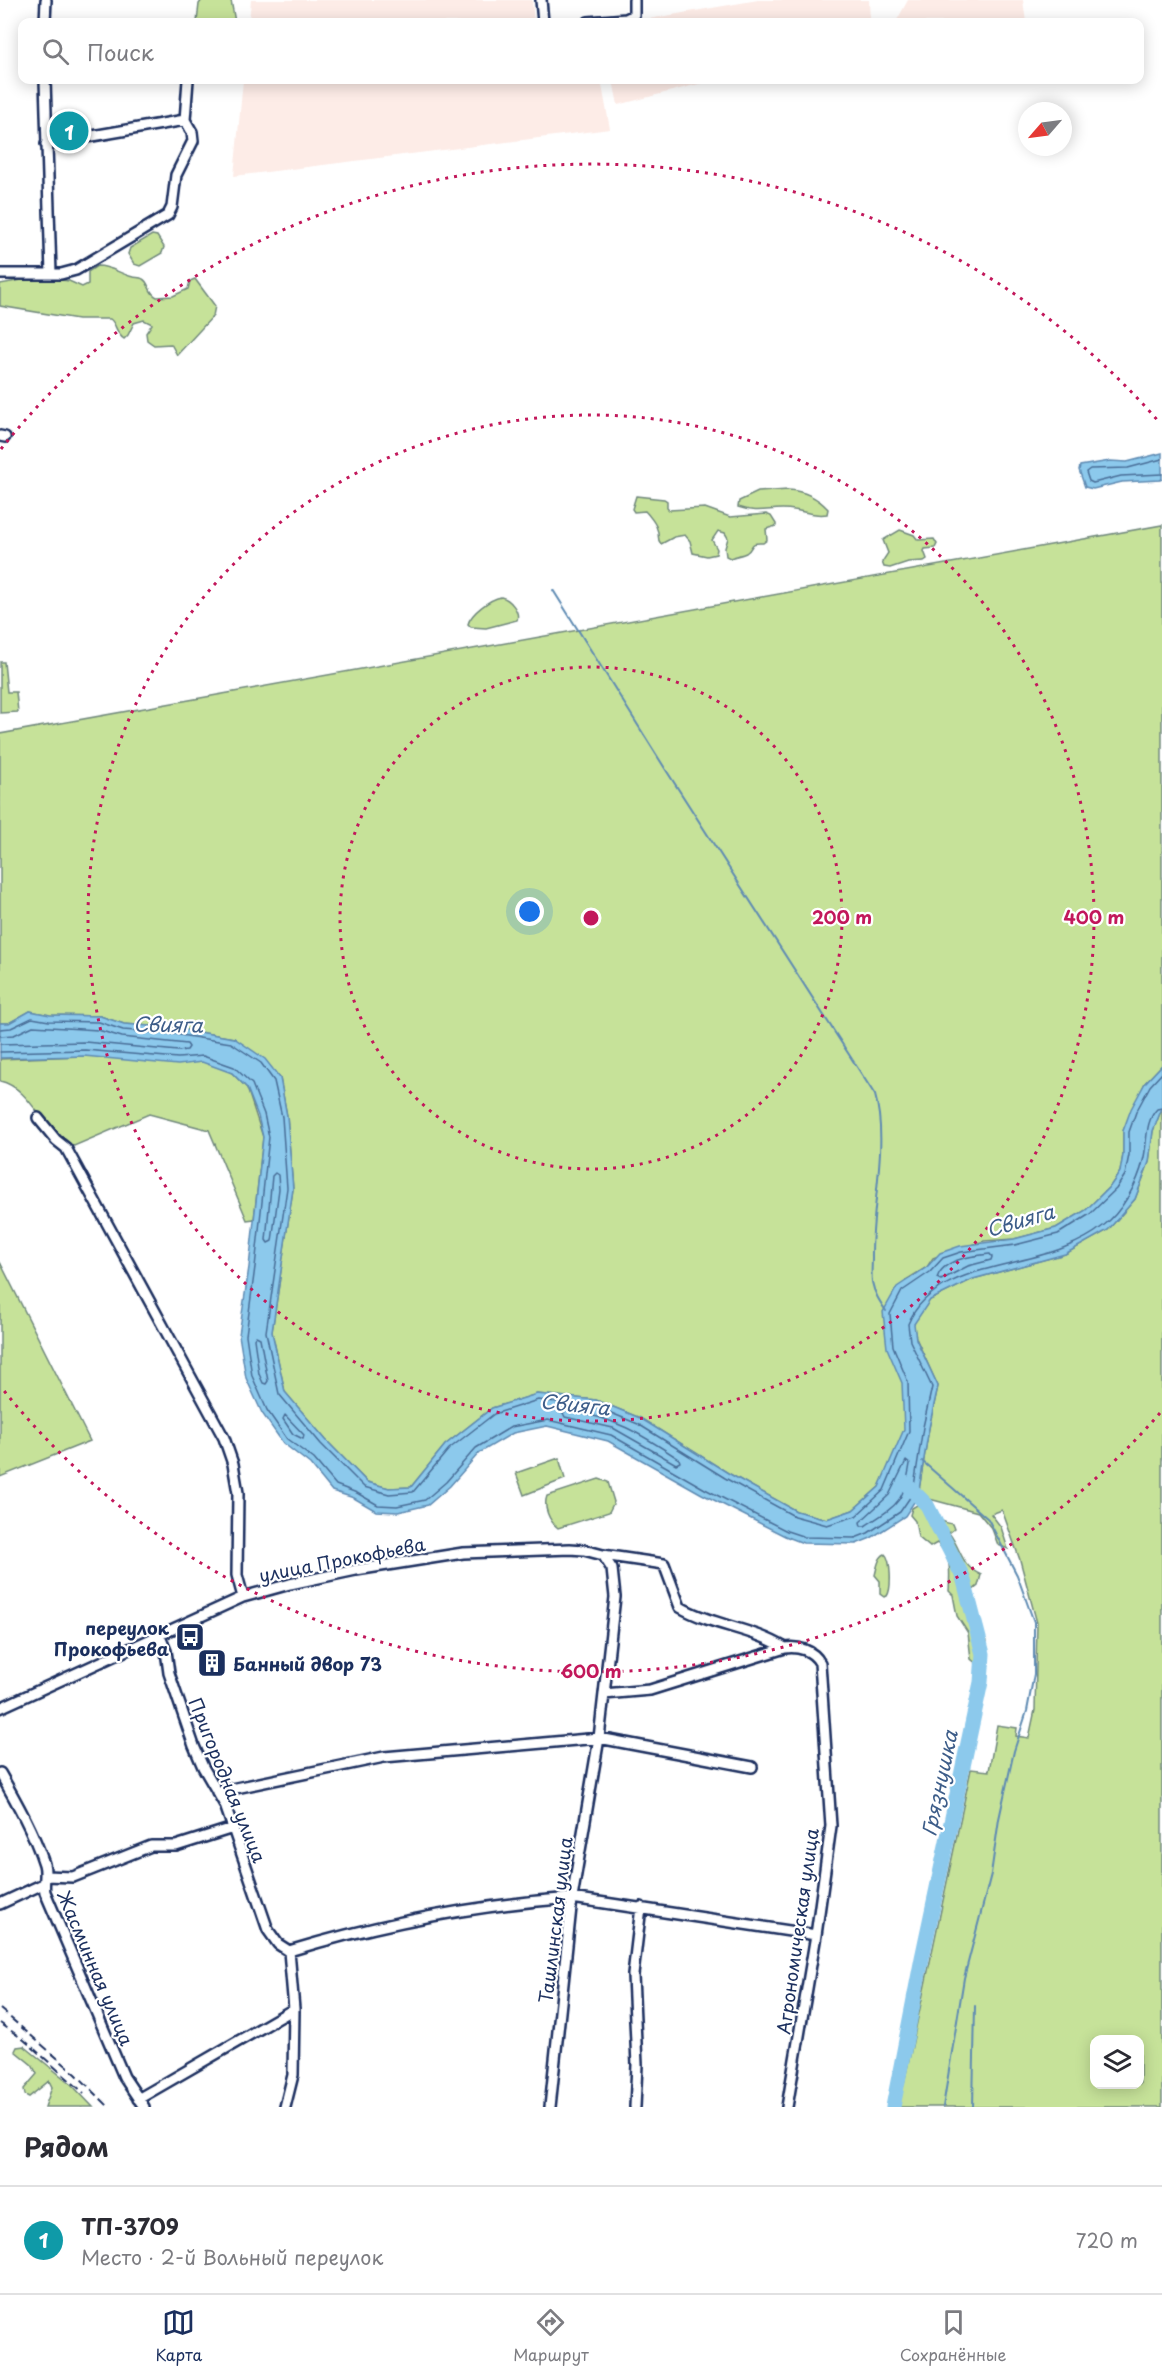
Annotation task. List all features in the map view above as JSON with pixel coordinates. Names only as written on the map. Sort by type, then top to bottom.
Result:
[{"type":"street","points":[[45,18],[46,0]]},
{"type":"street","points":[[541,0],[543,18]]},
{"type":"street","points":[[628,18],[634,15],[634,0]]},
{"type":"street","points":[[45,84],[51,274]]},
{"type":"street","points":[[0,274],[51,274],[76,270],[168,215],[172,207],[176,175],[193,141],[192,132],[184,120],[188,84]]},
{"type":"street","points":[[46,144],[184,120]]},
{"type":"street","points":[[38,1118],[56,1140],[66,1148],[224,1438],[233,1464],[238,1493],[237,1575],[243,1597]]},
{"type":"street","name":"улица Прокофьева","points":[[0,1708],[243,1597],[290,1584],[356,1570],[463,1553],[584,1550],[603,1555]]},
{"type":"street","points":[[603,1555],[664,1564],[680,1607],[695,1616],[771,1640],[785,1648]]},
{"type":"street","name":"Ташлинская улица","points":[[550,2107],[572,1898],[599,1738],[615,1598],[612,1569],[603,1555]]},
{"type":"street","name":"Пригородная улица","points":[[159,1634],[166,1651],[169,1673],[194,1746],[225,1805],[268,1930],[278,1944],[290,1951]]},
{"type":"street","points":[[604,1694],[650,1690],[785,1648]]},
{"type":"street","name":"Агрономическая улица","points":[[785,1648],[803,1649],[817,1658],[820,1663],[831,1826],[816,1935],[787,2107]]},
{"type":"street","points":[[217,1792],[384,1757],[599,1738],[752,1767]]},
{"type":"street","name":"Жасминная улица","points":[[0,1773],[14,1797],[43,1863],[44,1880],[124,2078],[141,2103]]},
{"type":"street","points":[[0,1904],[44,1880],[73,1877],[151,1846],[176,1846],[233,1828]]},
{"type":"street","points":[[285,2107],[293,2075],[294,2009],[290,1951],[350,1932],[413,1920],[538,1900],[572,1898],[816,1935]]},
{"type":"street","points":[[635,2107],[637,2065],[633,1975],[641,1907]]},
{"type":"street","points":[[141,2103],[294,2009]]},
{"type":"shaded area","points":[[251,0],[532,0],[534,18],[249,18]]},
{"type":"shaded area","points":[[758,0],[869,0],[870,18],[654,18]]},
{"type":"shaded area","points":[[908,0],[1023,0],[1025,18],[898,18]]},
{"type":"shaded area","points":[[243,84],[602,84],[610,129],[234,176]]},
{"type":"shaded area","points":[[614,84],[699,84],[618,105]]},
{"type":"green space","points":[[202,0],[231,0],[234,18],[197,18],[199,4]]},
{"type":"green space","points":[[152,235],[157,236],[164,247],[162,253],[140,266],[134,264],[128,254],[130,248]]},
{"type":"green space","points":[[97,266],[142,278],[157,297],[173,296],[188,289],[190,281],[195,279],[215,306],[213,316],[177,355],[171,344],[154,345],[147,340],[146,333],[152,324],[144,320],[134,323],[124,339],[110,319],[78,319],[0,306],[0,284],[38,277],[69,281],[82,287],[88,284],[88,272]]},
{"type":"green space","points":[[788,490],[805,493],[815,498],[828,509],[827,514],[787,509],[754,510],[738,507],[739,501],[758,492]]},
{"type":"green space","points":[[636,496],[664,499],[667,501],[669,510],[705,508],[730,517],[766,514],[771,516],[776,526],[766,529],[767,540],[753,544],[746,553],[730,558],[726,556],[725,548],[728,538],[725,533],[718,531],[712,540],[717,549],[716,554],[707,556],[693,553],[690,541],[685,535],[674,537],[661,544],[654,522],[645,511],[634,512],[632,509]]},
{"type":"green space","points":[[1162,525],[1162,1065],[1145,1083],[1123,1131],[1120,1172],[1111,1185],[1086,1210],[1056,1228],[1014,1239],[984,1241],[933,1258],[927,1267],[906,1280],[904,1367],[909,1425],[879,1487],[853,1510],[827,1519],[796,1511],[728,1473],[640,1418],[596,1400],[537,1394],[492,1408],[445,1445],[411,1487],[389,1488],[367,1482],[326,1440],[285,1392],[272,1332],[293,1189],[287,1116],[280,1078],[234,1038],[175,1028],[124,1024],[100,1016],[50,1015],[30,1011],[9,1023],[0,1023],[0,734]]},
{"type":"green space","points":[[900,530],[914,535],[918,540],[934,539],[937,544],[935,548],[925,549],[927,559],[924,561],[908,562],[890,568],[884,567],[882,562],[888,553],[883,540]]},
{"type":"green space","points":[[501,597],[514,606],[517,620],[486,628],[471,627],[468,624],[473,615],[482,607]]},
{"type":"green space","points":[[0,662],[4,662],[7,692],[16,692],[18,712],[0,713]]},
{"type":"green space","points":[[112,1055],[209,1059],[232,1073],[247,1088],[263,1137],[254,1219],[247,1220],[209,1130],[149,1114],[74,1146],[63,1140],[45,1123],[21,1093],[0,1081],[0,1059]]},
{"type":"green space","points":[[1162,1108],[1162,2107],[899,2107],[971,1769],[989,1771],[997,1725],[1017,1728],[1016,1736],[1029,1738],[1035,1710],[1037,1623],[1020,1560],[1002,1510],[991,1514],[1001,1527],[1008,1549],[998,1545],[992,1529],[978,1512],[918,1496],[938,1386],[916,1338],[913,1324],[930,1300],[973,1279],[1065,1254],[1108,1230],[1135,1199],[1149,1162],[1153,1131]]},
{"type":"green space","points":[[0,1262],[90,1441],[0,1477]]},
{"type":"green space","points":[[559,1458],[565,1479],[524,1495],[516,1473]]},
{"type":"green space","points":[[599,1479],[608,1482],[614,1502],[609,1512],[558,1528],[548,1513],[547,1496]]},
{"type":"green space","points":[[917,1505],[941,1521],[952,1524],[954,1529],[949,1533],[962,1557],[969,1567],[981,1575],[978,1586],[972,1591],[981,1631],[987,1641],[985,1648],[988,1659],[978,1665],[971,1659],[968,1633],[957,1616],[953,1595],[949,1591],[948,1560],[937,1543],[930,1547],[918,1537],[915,1521],[910,1515],[912,1508]]},
{"type":"green space","points":[[885,1554],[889,1562],[890,1581],[889,1592],[884,1597],[880,1594],[880,1581],[875,1575],[879,1560]]},
{"type":"green space","points":[[24,2046],[71,2084],[93,2107],[45,2107],[52,2087],[49,2081],[29,2097],[25,2095],[24,2089],[37,2074],[32,2065],[15,2051],[17,2047]]},
{"type":"water","points":[[1162,453],[1162,479],[1160,480],[1122,482],[1093,489],[1085,487],[1079,470],[1080,466],[1110,461],[1127,462]]},
{"type":"water","name":"Свияга","points":[[30,1011],[50,1015],[100,1016],[124,1024],[175,1028],[234,1038],[265,1059],[280,1078],[287,1116],[293,1189],[272,1332],[285,1392],[326,1440],[367,1482],[389,1488],[411,1487],[445,1445],[492,1408],[537,1394],[596,1400],[640,1418],[728,1473],[796,1511],[827,1519],[853,1510],[879,1487],[904,1429],[902,1383],[887,1348],[883,1312],[897,1287],[927,1267],[940,1253],[960,1246],[1014,1239],[1056,1228],[1086,1210],[1111,1185],[1120,1172],[1123,1131],[1131,1109],[1145,1083],[1162,1065],[1162,1108],[1153,1131],[1149,1162],[1135,1199],[1108,1230],[1065,1254],[973,1279],[930,1300],[914,1324],[916,1339],[938,1386],[918,1496],[905,1516],[871,1538],[856,1544],[803,1543],[702,1494],[608,1441],[547,1426],[513,1433],[479,1453],[450,1486],[428,1505],[398,1512],[376,1511],[354,1498],[332,1491],[310,1464],[283,1443],[262,1413],[246,1378],[239,1335],[263,1137],[247,1088],[232,1073],[202,1062],[178,1065],[84,1056],[0,1058],[0,1023],[9,1023]]},
{"type":"waterway","points":[[553,590],[875,1095],[879,1113],[880,1154],[872,1239],[872,1279],[876,1294],[886,1311]]},
{"type":"waterway","points":[[922,1461],[988,1519],[1017,1575],[1034,1622],[1034,1674],[1027,1711],[1014,1751],[999,1819],[991,1874],[964,1978],[943,2107]]},
{"type":"waterway","name":"Грязнушка","points":[[893,2107],[922,1958],[981,1682],[983,1654],[963,1577],[927,1505],[905,1483]]},
{"type":"waterway","points":[[973,2107],[975,2006]]},
{"type":"railway","points":[[0,2009],[76,2074],[109,2107]]},
{"type":"railway","points":[[0,2023],[24,2040],[84,2093]]},
{"type":"place","name":"ТП-3709","points":[[69,131]]},
{"type":"place","name":"переулок Прокофьева","points":[[190,1637]]},
{"type":"place","name":"Банный двор 73","points":[[212,1663]]}]
